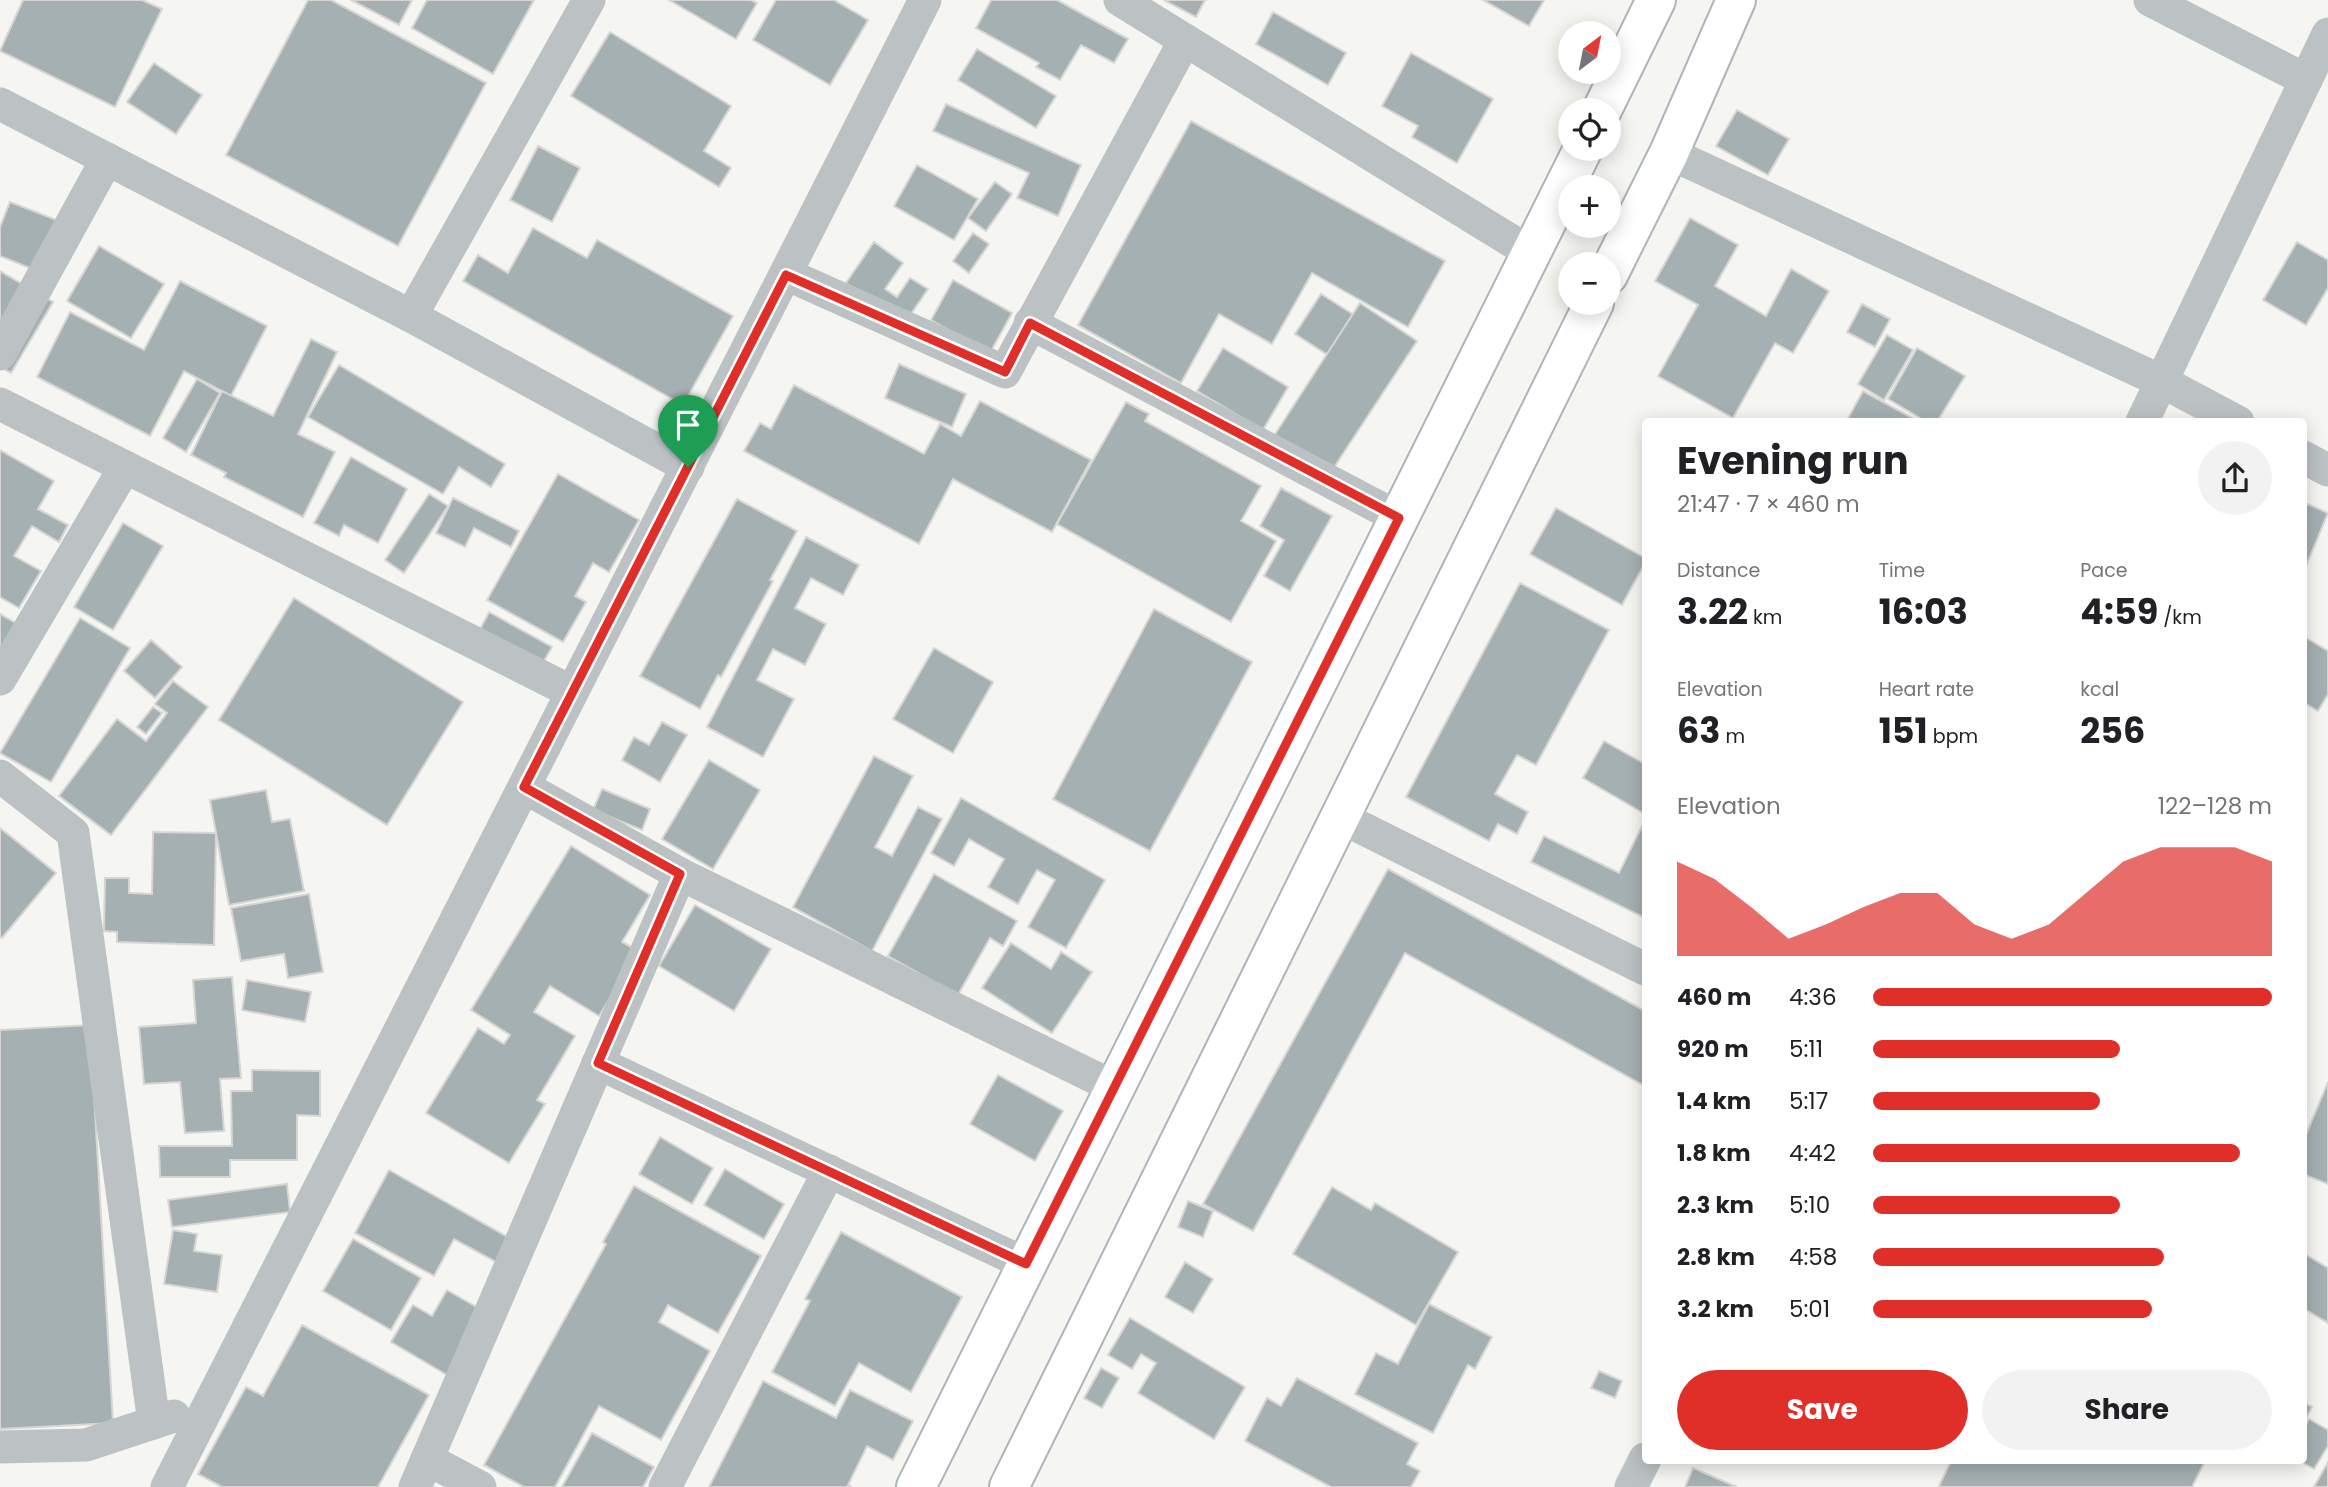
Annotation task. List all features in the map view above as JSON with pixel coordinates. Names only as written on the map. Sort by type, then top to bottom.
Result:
[{"type":"main road","points":[[1608,98],[1656,0]]},
{"type":"main road","points":[[1620,252],[1669,153],[1736,0]]},
{"type":"main road","points":[[916,1487],[1577,161]]},
{"type":"main road","points":[[1009,1487],[1588,315]]},
{"type":"street","points":[[411,316],[589,0]]},
{"type":"street","points":[[167,1487],[925,0]]},
{"type":"street","points":[[1120,0],[1531,253]]},
{"type":"street","points":[[2150,0],[2306,79]]},
{"type":"street","points":[[2144,418],[2328,34]]},
{"type":"street","points":[[786,275],[1005,372],[1185,40]]},
{"type":"street","points":[[0,104],[411,316],[688,467]]},
{"type":"street","points":[[1669,153],[2161,380],[2231,418]]},
{"type":"street","points":[[0,354],[107,159]]},
{"type":"street","points":[[1030,323],[1399,518]]},
{"type":"street","points":[[0,404],[572,692]]},
{"type":"street","points":[[2307,459],[2328,470]]},
{"type":"street","points":[[0,679],[125,467]]},
{"type":"street","points":[[0,776],[73,833],[154,1423]]},
{"type":"street","points":[[524,787],[680,874],[1114,1087]]},
{"type":"street","points":[[1340,817],[1642,968]]},
{"type":"street","points":[[480,1487],[421,1473],[680,874]]},
{"type":"street","points":[[598,1063],[1026,1264]]},
{"type":"street","points":[[666,1487],[829,1171]]},
{"type":"street","points":[[0,1447],[86,1445],[209,1404]]},
{"type":"street","points":[[1631,1487],[1642,1464]]},
{"type":"building","points":[[23,0],[142,0],[162,9],[115,107],[0,51]]},
{"type":"building","points":[[308,0],[331,0],[486,83],[398,246],[226,155]]},
{"type":"building","points":[[351,0],[412,0],[399,25]]},
{"type":"building","points":[[427,0],[534,0],[493,74],[412,28]]},
{"type":"building","points":[[669,0],[751,0],[757,3],[736,39]]},
{"type":"building","points":[[776,0],[834,0],[868,20],[830,85],[753,40]]},
{"type":"building","points":[[991,0],[1057,0],[1128,39],[1114,63],[1081,45],[1060,80],[1036,67],[1039,63],[976,28]]},
{"type":"building","points":[[1164,0],[1205,0],[1196,17]]},
{"type":"building","points":[[1483,0],[1544,0],[1529,26]]},
{"type":"building","points":[[1273,12],[1346,53],[1328,85],[1256,44]]},
{"type":"building","points":[[610,32],[731,106],[704,151],[731,168],[719,187],[571,96]]},
{"type":"building","points":[[977,49],[1056,96],[1036,128],[958,80]]},
{"type":"building","points":[[1411,53],[1493,99],[1457,163],[1412,137],[1418,126],[1382,106]]},
{"type":"building","points":[[154,63],[202,95],[176,134],[127,102]]},
{"type":"building","points":[[946,104],[1081,165],[1058,216],[1017,198],[1029,173],[933,131]]},
{"type":"building","points":[[1737,110],[1789,139],[1768,175],[1716,146]]},
{"type":"building","points":[[1191,121],[1445,261],[1408,327],[1312,273],[1272,344],[1219,314],[1181,383],[1078,325]]},
{"type":"building","points":[[538,146],[580,168],[552,222],[510,200]]},
{"type":"building","points":[[917,165],[978,199],[954,240],[894,206]]},
{"type":"building","points":[[995,182],[1012,194],[986,231],[968,218]]},
{"type":"building","points":[[10,202],[72,226],[52,277],[0,256],[0,227]]},
{"type":"building","points":[[1690,218],[1738,245],[1715,286],[1766,316],[1791,269],[1829,291],[1793,353],[1775,343],[1733,418],[1658,376],[1698,305],[1655,281]]},
{"type":"building","points":[[533,228],[587,258],[597,240],[733,316],[683,405],[463,281],[478,255],[508,273]]},
{"type":"building","points":[[973,233],[989,244],[969,273],[953,261]]},
{"type":"building","points":[[874,242],[903,263],[885,289],[897,297],[910,278],[928,289],[904,324],[846,283]]},
{"type":"building","points":[[2297,242],[2328,260],[2328,288],[2306,325],[2263,300]]},
{"type":"building","points":[[99,246],[164,284],[131,338],[67,301]]},
{"type":"building","points":[[0,271],[53,302],[11,373],[0,367]]},
{"type":"building","points":[[953,280],[1012,313],[990,353],[931,320]]},
{"type":"building","points":[[180,281],[267,326],[231,396],[184,371],[150,436],[37,377],[70,312],[144,350]]},
{"type":"building","points":[[1321,294],[1354,315],[1328,355],[1295,334]]},
{"type":"building","points":[[1360,303],[1417,341],[1327,478],[1270,442]]},
{"type":"building","points":[[1862,304],[1890,319],[1875,347],[1847,332]]},
{"type":"building","points":[[1887,335],[1913,350],[1884,400],[1858,384]]},
{"type":"building","points":[[311,339],[337,352],[298,434],[335,452],[303,517],[224,477],[226,473],[191,455],[222,391],[273,416]]},
{"type":"building","points":[[1223,348],[1288,387],[1263,430],[1197,391]]},
{"type":"building","points":[[1917,348],[1965,376],[1939,418],[1920,418],[1888,399]]},
{"type":"building","points":[[899,364],[966,394],[952,427],[885,398]]},
{"type":"building","points":[[339,365],[505,464],[491,487],[459,467],[443,494],[308,417]]},
{"type":"building","points":[[197,379],[220,393],[186,452],[163,438]]},
{"type":"building","points":[[794,385],[924,454],[940,424],[961,436],[980,401],[1091,460],[1052,532],[953,479],[919,544],[744,451],[760,423],[771,429]]},
{"type":"building","points":[[1863,391],[1912,418],[1848,418]]},
{"type":"building","points":[[1126,402],[1149,414],[1145,421],[1261,486],[1241,521],[1276,541],[1231,622],[1057,524]]},
{"type":"building","points":[[0,450],[54,481],[38,509],[68,525],[59,542],[32,526],[14,556],[41,571],[19,608],[0,597]]},
{"type":"building","points":[[351,457],[407,489],[378,543],[344,525],[339,536],[314,523]]},
{"type":"building","points":[[558,474],[639,520],[609,572],[593,563],[575,596],[586,602],[563,642],[487,600]]},
{"type":"building","points":[[1281,488],[1332,516],[1290,591],[1264,576],[1284,540],[1260,526]]},
{"type":"building","points":[[429,494],[448,506],[404,573],[385,560]]},
{"type":"building","points":[[453,498],[519,531],[511,547],[474,528],[465,547],[436,533]]},
{"type":"building","points":[[737,499],[797,531],[721,677],[718,675],[700,709],[640,676]]},
{"type":"building","points":[[2307,504],[2328,513],[2307,564]]},
{"type":"building","points":[[1556,508],[1642,556],[1642,568],[1622,605],[1530,554]]},
{"type":"building","points":[[123,523],[163,546],[113,630],[74,607]]},
{"type":"building","points":[[806,537],[859,565],[843,595],[811,578],[795,608],[826,624],[805,665],[773,649],[757,680],[794,699],[763,757],[707,727]]},
{"type":"building","points":[[1520,583],[1609,630],[1536,765],[1517,755],[1495,794],[1528,812],[1517,834],[1498,824],[1489,841],[1406,797]]},
{"type":"building","points":[[294,598],[463,702],[387,825],[219,720]]},
{"type":"building","points":[[1154,609],[1252,662],[1150,851],[1053,799]]},
{"type":"building","points":[[489,612],[552,647],[537,673],[475,639]]},
{"type":"building","points":[[0,614],[21,626],[0,663]]},
{"type":"building","points":[[80,618],[130,648],[51,782],[0,753]]},
{"type":"building","points":[[2307,638],[2328,651],[2328,694],[2318,711],[2307,704]]},
{"type":"building","points":[[151,640],[182,667],[155,698],[124,671]]},
{"type":"building","points":[[934,648],[993,682],[953,753],[893,719]]},
{"type":"building","points":[[173,681],[208,707],[111,835],[59,796],[117,719],[146,741],[167,713],[155,704]]},
{"type":"building","points":[[153,707],[162,713],[146,734],[137,727]]},
{"type":"building","points":[[662,722],[687,735],[660,782],[622,760],[634,737],[649,745]]},
{"type":"building","points":[[1604,741],[1642,762],[1642,812],[1583,778]]},
{"type":"building","points":[[874,756],[913,776],[875,847],[892,856],[918,807],[942,819],[872,951],[793,907]]},
{"type":"building","points":[[709,760],[760,790],[713,869],[662,839]]},
{"type":"building","points":[[602,789],[650,809],[642,830],[593,810]]},
{"type":"building","points":[[266,790],[272,822],[290,819],[304,891],[229,905],[210,800]]},
{"type":"building","points":[[961,798],[1105,880],[1066,948],[1028,927],[1055,880],[1037,870],[1018,904],[988,887],[1004,859],[969,839],[954,866],[931,853]]},
{"type":"building","points":[[1642,826],[1642,917],[1531,862],[1544,836],[1619,873]]},
{"type":"building","points":[[0,828],[56,873],[2,938],[0,936]]},
{"type":"building","points":[[153,832],[216,833],[214,945],[117,942],[117,932],[104,931],[105,878],[129,878],[129,893],[152,894]]},
{"type":"building","points":[[571,846],[650,895],[622,942],[639,951],[599,1016],[550,986],[534,1012],[575,1036],[537,1100],[545,1104],[509,1163],[426,1113],[478,1028],[504,1044],[510,1035],[471,1010]]},
{"type":"building","points":[[1388,869],[1642,1009],[1642,1084],[1405,953],[1253,1231],[1203,1204]]},
{"type":"building","points":[[934,874],[1017,921],[1003,946],[990,938],[958,995],[888,956]]},
{"type":"building","points":[[309,894],[323,972],[288,978],[284,954],[241,961],[231,908]]},
{"type":"building","points":[[695,905],[771,949],[734,1011],[659,966]]},
{"type":"building","points":[[1011,943],[1051,969],[1061,952],[1092,972],[1052,1033],[982,988]]},
{"type":"building","points":[[232,977],[241,1078],[220,1079],[224,1131],[185,1133],[180,1082],[144,1084],[139,1027],[196,1023],[193,980]]},
{"type":"building","points":[[247,980],[311,992],[305,1022],[242,1010]]},
{"type":"building","points":[[90,1025],[113,1423],[0,1429],[0,1030]]},
{"type":"building","points":[[252,1070],[320,1071],[320,1116],[297,1115],[297,1160],[230,1160],[230,1177],[160,1177],[159,1146],[232,1146],[231,1091],[252,1091]]},
{"type":"building","points":[[998,1075],[1063,1111],[1035,1161],[970,1124]]},
{"type":"building","points":[[2328,1082],[2328,1184],[2307,1176],[2307,1132]]},
{"type":"building","points":[[660,1137],[713,1168],[692,1204],[639,1174]]},
{"type":"building","points":[[725,1169],[784,1204],[764,1239],[704,1205]]},
{"type":"building","points":[[389,1170],[511,1239],[498,1263],[454,1239],[434,1276],[355,1233]]},
{"type":"building","points":[[287,1184],[290,1212],[172,1227],[168,1200]]},
{"type":"building","points":[[634,1186],[761,1256],[718,1333],[668,1305],[659,1322],[710,1351],[661,1440],[599,1406],[555,1487],[524,1487],[484,1465],[606,1244],[603,1242]]},
{"type":"building","points":[[1332,1187],[1371,1210],[1375,1203],[1458,1252],[1416,1325],[1293,1254]]},
{"type":"building","points":[[1188,1201],[1213,1211],[1203,1237],[1178,1227]]},
{"type":"building","points":[[173,1230],[197,1234],[194,1251],[222,1255],[217,1292],[164,1284]]},
{"type":"building","points":[[841,1232],[962,1297],[911,1392],[859,1363],[835,1406],[772,1372],[810,1301],[805,1299]]},
{"type":"building","points":[[353,1239],[421,1278],[391,1330],[323,1291]]},
{"type":"building","points":[[2307,1255],[2328,1268],[2328,1323],[2307,1310]]},
{"type":"building","points":[[1185,1262],[1213,1279],[1193,1313],[1165,1297]]},
{"type":"building","points":[[447,1290],[485,1312],[447,1375],[391,1342],[413,1305],[432,1316]]},
{"type":"building","points":[[1429,1304],[1492,1337],[1475,1369],[1468,1365],[1433,1433],[1355,1394],[1376,1353],[1398,1364]]},
{"type":"building","points":[[1130,1318],[1245,1387],[1214,1439],[1138,1393],[1156,1363],[1141,1354],[1132,1369],[1108,1355]]},
{"type":"building","points":[[302,1325],[429,1395],[378,1487],[222,1487],[198,1474],[246,1387],[263,1396]]},
{"type":"building","points":[[1101,1368],[1119,1378],[1102,1408],[1084,1398]]},
{"type":"building","points":[[1599,1371],[1622,1381],[1615,1398],[1591,1388]]},
{"type":"building","points":[[1297,1378],[1418,1443],[1407,1464],[1420,1471],[1411,1487],[1331,1487],[1245,1441],[1267,1398],[1281,1406]]},
{"type":"building","points":[[763,1381],[836,1418],[850,1390],[913,1421],[893,1460],[867,1446],[848,1485],[852,1487],[709,1487]]},
{"type":"building","points":[[2309,1419],[2328,1430],[2328,1446],[2314,1469],[2305,1464]]},
{"type":"building","points":[[592,1433],[654,1467],[643,1487],[562,1487]]},
{"type":"building","points":[[2328,1462],[2328,1487],[2314,1487]]},
{"type":"building","points":[[1950,1464],[2204,1464],[2192,1487],[1939,1486]]},
{"type":"building","points":[[1693,1468],[1737,1487],[1685,1487]]},
{"type":"route","points":[[786,275],[1005,372],[1030,323],[1399,518],[1026,1264],[598,1063],[680,874],[524,787],[688,467],[786,275]]}]
